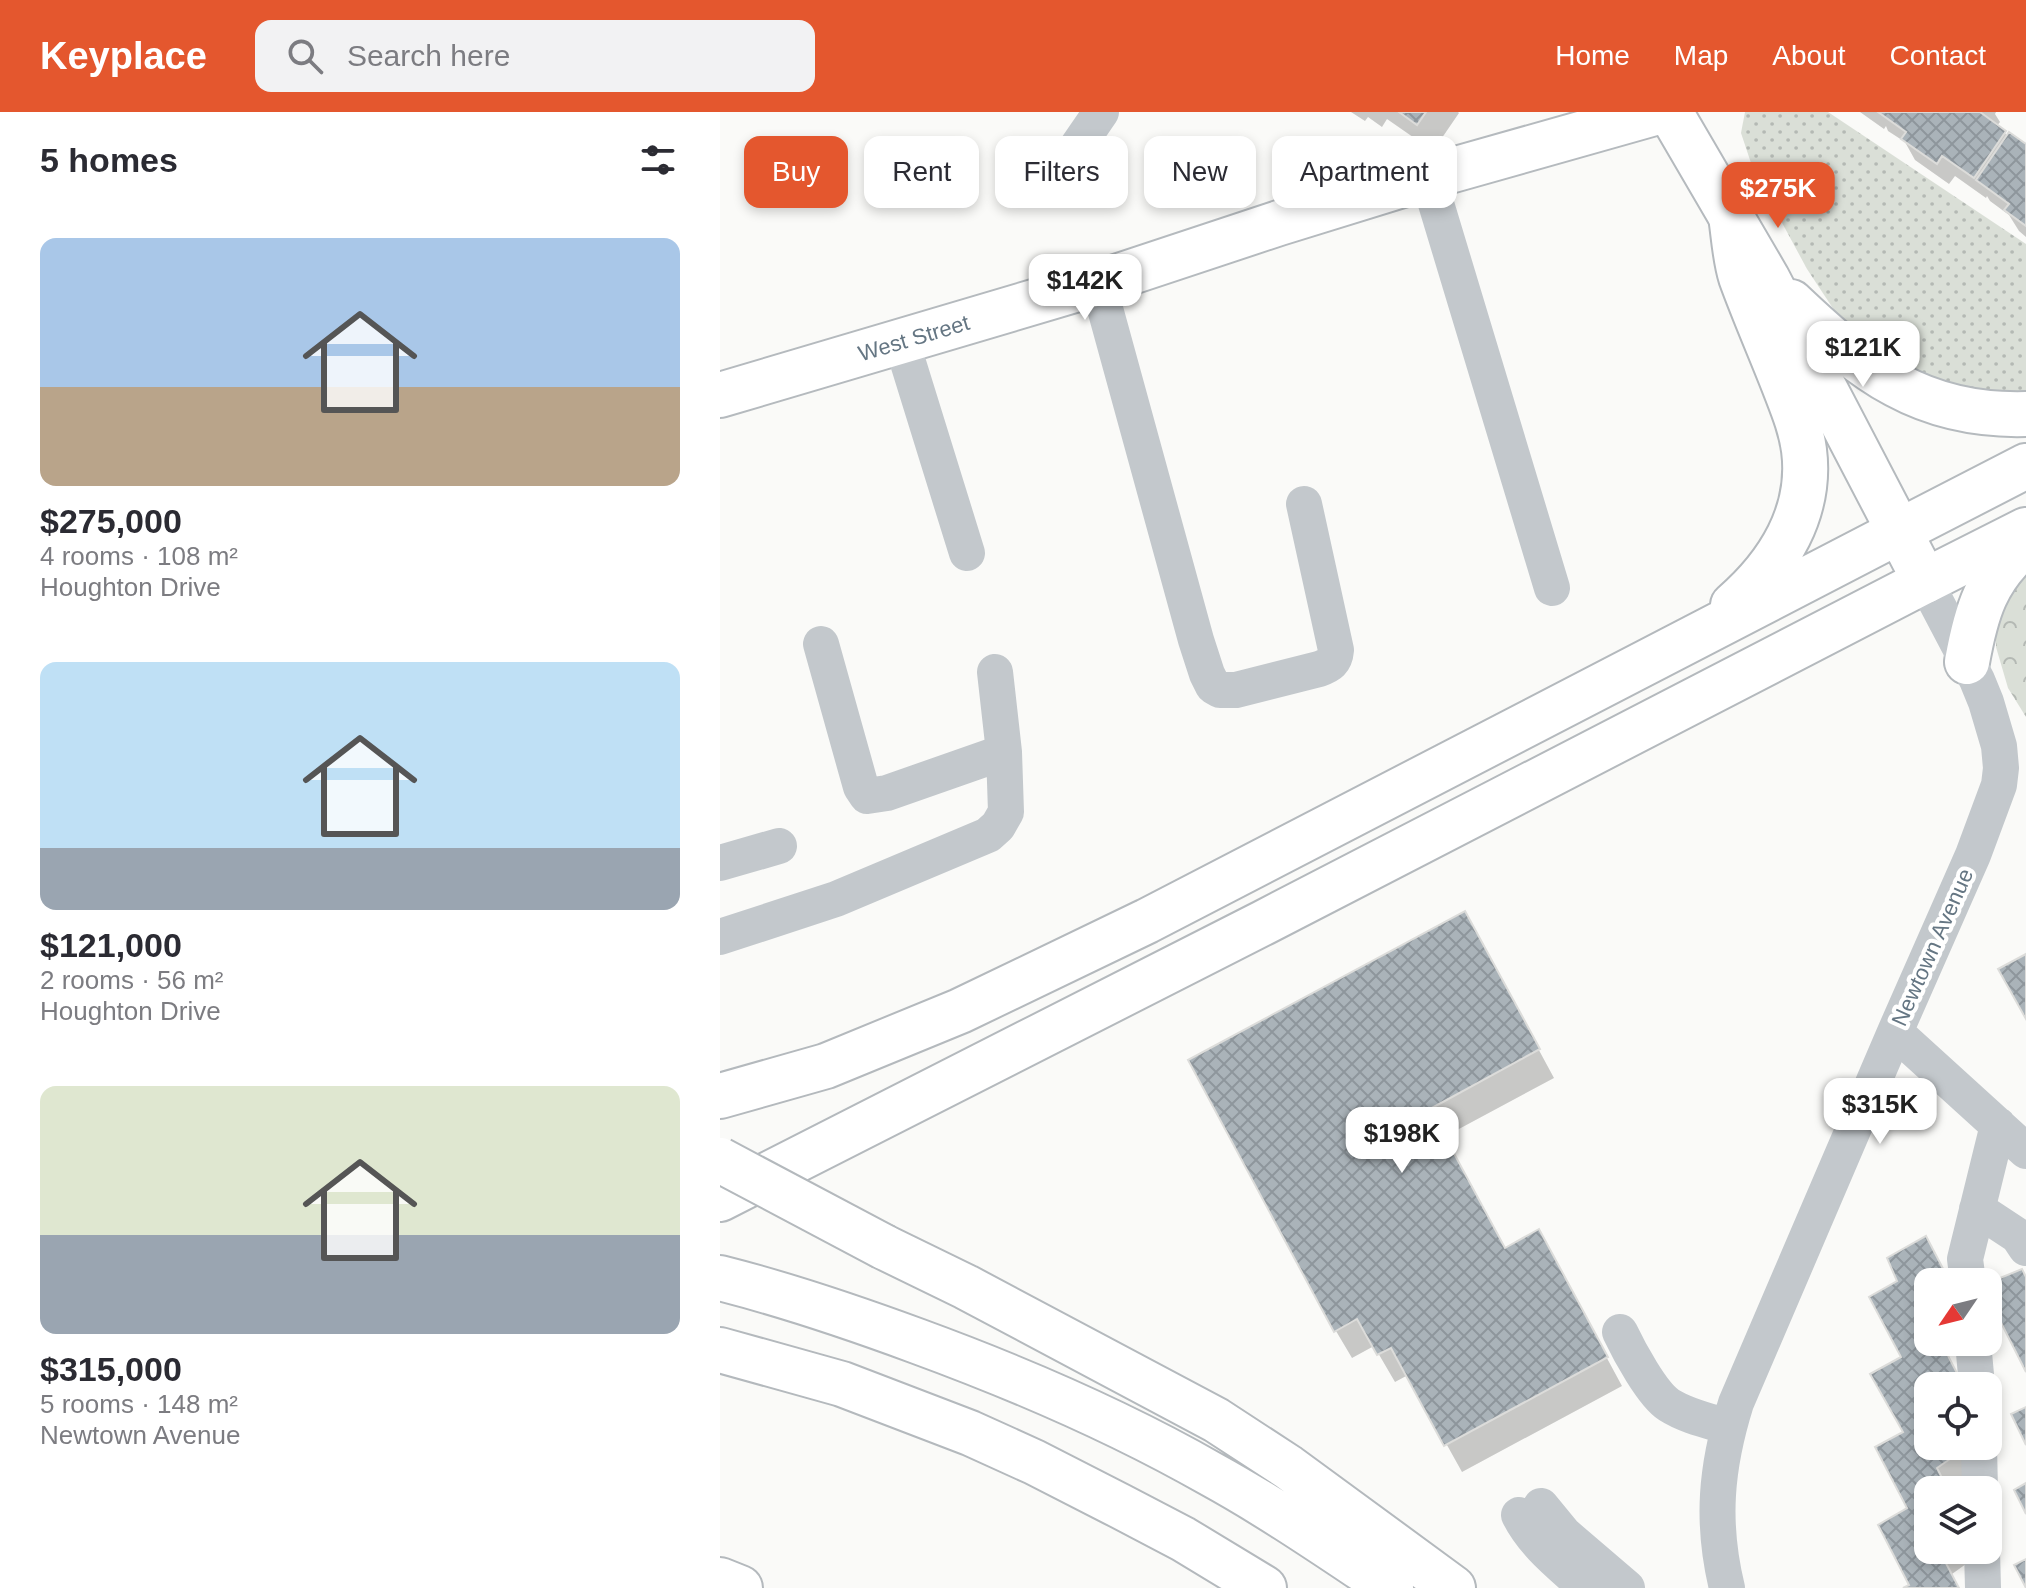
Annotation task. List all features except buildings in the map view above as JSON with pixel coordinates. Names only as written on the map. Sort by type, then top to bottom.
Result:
[{"type":"main road","name":"West Street","points":[[1457,169],[1658,112]]},
{"type":"main road","points":[[1670,112],[1767,278],[1925,581]]},
{"type":"main road","name":"West Street","points":[[720,395],[1098,283],[1328,208]]},
{"type":"main road","points":[[1698,635],[1748,592],[1776,558],[1795,525],[1804,490],[1802,437],[1740,273],[1731,216]]},
{"type":"main road","points":[[1767,278],[1834,342],[1896,385],[1954,408],[2026,414]]},
{"type":"main road","points":[[720,1096],[826,1066],[960,1011],[1147,921],[2026,466]]},
{"type":"main road","points":[[720,1199],[2026,530]]},
{"type":"main road","points":[[1967,662],[1976,618],[1987,590],[2004,564],[2026,544]]},
{"type":"main road","points":[[720,1160],[1216,1420],[1288,1467],[1453,1588]]},
{"type":"main road","points":[[723,1278],[843,1314],[1027,1383],[1212,1474],[1391,1588]]},
{"type":"main road","points":[[720,1350],[842,1384],[970,1433],[1034,1462],[1183,1539],[1264,1588]]},
{"type":"main road","points":[[720,1580],[740,1588]]},
{"type":"street","points":[[1085,136],[1101,112]]},
{"type":"street","points":[[1437,208],[1552,588]]},
{"type":"street","points":[[1098,283],[1196,640],[1207,674],[1213,686],[1220,690],[1236,690],[1319,669],[1332,663],[1335,657],[1304,504]]},
{"type":"street","points":[[901,340],[967,553]]},
{"type":"street","name":"Newtown Avenue","points":[[1727,1588],[1717,1509],[1719,1474],[1736,1403],[1973,855],[1999,785],[1999,746],[1986,702],[1925,581]]},
{"type":"street","points":[[821,644],[861,787],[867,796],[887,793],[1004,752]]},
{"type":"street","points":[[720,937],[836,899],[988,835],[998,826],[1006,812],[1004,752],[995,672]]},
{"type":"street","points":[[720,863],[779,846]]},
{"type":"street","points":[[1895,1032],[2026,1151]]},
{"type":"street","points":[[1966,1268],[1965,1259],[1998,1125]]},
{"type":"street","points":[[1977,1209],[2018,1236],[2026,1248]]},
{"type":"street","points":[[1620,1332],[1649,1381],[1667,1404],[1729,1427]]},
{"type":"street","points":[[1586,1588],[1526,1530],[1530,1510],[1627,1588]]},
{"type":"street","points":[[1982,1564],[1983,1588]]},
{"type":"green space","points":[[1745,112],[1828,112],[2026,244],[2026,391],[1949,387],[1914,371],[1838,316],[1807,269],[1753,169],[1741,133]]},
{"type":"green space","points":[[2026,570],[2026,717],[2008,688],[1996,647],[1996,599]]}]
